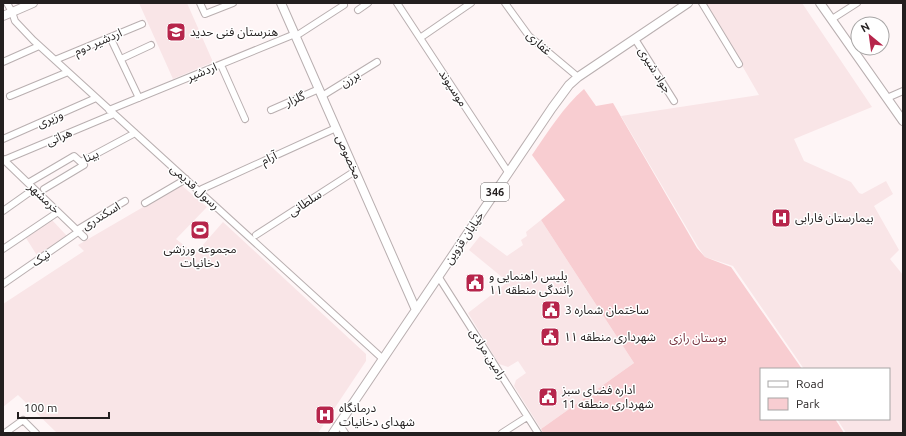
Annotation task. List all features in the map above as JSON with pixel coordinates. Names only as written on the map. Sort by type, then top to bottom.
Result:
[{"type":"main road","points":[[3,16],[33,3]]},
{"type":"main road","name":"مخصوص","points":[[282,3],[416,310]]},
{"type":"main road","name":"خیابان قزوین","points":[[334,433],[508,172],[569,85],[578,77],[688,3]]},
{"type":"main road","points":[[820,3],[903,121]]},
{"type":"street","name":"رسول قدیمی","points":[[7,3],[15,21],[39,46],[383,359]]},
{"type":"street","points":[[200,3],[205,14],[233,3]]},
{"type":"street","name":"اردشیر","points":[[112,112],[139,98],[296,35],[344,5],[343,3]]},
{"type":"street","points":[[358,10],[367,3]]},
{"type":"street","name":"موسیوند","points":[[397,3],[508,172]]},
{"type":"street","points":[[420,38],[471,3]]},
{"type":"street","name":"غفاری","points":[[505,3],[529,36],[578,77]]},
{"type":"street","points":[[702,3],[739,64]]},
{"type":"street","points":[[832,19],[857,3]]},
{"type":"street","name":"اردشیر دوم","points":[[54,60],[142,24]]},
{"type":"street","points":[[110,37],[139,98]]},
{"type":"street","name":"جواد شیری","points":[[635,39],[674,101]]},
{"type":"street","points":[[121,59],[151,45]]},
{"type":"street","points":[[3,62],[39,46]]},
{"type":"street","name":"برزن","points":[[321,93],[377,62]]},
{"type":"street","points":[[221,65],[245,118]]},
{"type":"street","points":[[10,96],[68,72]]},
{"type":"street","points":[[887,98],[903,91]]},
{"type":"street","name":"گلزار","points":[[271,110],[321,93]]},
{"type":"street","name":"وزیری","points":[[3,139],[96,98]]},
{"type":"street","name":"هراتی","points":[[4,159],[112,112]]},
{"type":"street","name":"آرام","points":[[202,189],[336,128]]},
{"type":"street","name":"بینا","points":[[28,183],[74,156],[81,162],[135,133]]},
{"type":"street","name":"خرمشهر","points":[[4,159],[84,237]]},
{"type":"street","points":[[44,189],[84,165],[81,162]]},
{"type":"street","name":"سلطانی","points":[[256,235],[355,171]]},
{"type":"street","points":[[145,203],[186,179]]},
{"type":"street","points":[[3,211],[34,189]]},
{"type":"street","name":"اسکندری","points":[[78,231],[125,201]]},
{"type":"street","points":[[3,249],[58,212]]},
{"type":"street","name":"نیک","points":[[3,284],[78,231]]},
{"type":"street","name":"رامین مرادی","points":[[438,276],[538,433]]},
{"type":"street","points":[[502,433],[527,417]]},
{"type":"street","points":[[5,433],[23,420],[36,433]]},
{"type":"street","points":[[339,424],[345,433]]},
{"type":"shaded area","name":"هنرستان فنی حدید","points":[[139,3],[187,3],[213,62],[173,79]]},
{"type":"shaded area","name":"بیمارستان فارابی","points":[[706,3],[802,3],[872,107],[794,139],[804,161],[851,182],[859,193],[862,194],[886,181],[893,194],[874,206],[899,250],[890,259],[903,275],[903,433],[846,433],[838,420],[890,420],[890,368],[803,368],[733,266],[705,257],[621,116],[759,95]]},
{"type":"shaded area","points":[[181,185],[207,207],[176,239],[195,254],[223,222],[366,354],[366,361],[318,433],[57,433],[18,395],[3,407],[3,304],[84,251],[78,245]]},
{"type":"shaded area","points":[[52,220],[67,236],[38,257],[26,238]]},
{"type":"shaded area","name":"شهرداری منطقه ۱۱","points":[[541,220],[634,363],[541,429],[514,386],[516,380],[526,373],[518,361],[508,367],[499,364],[468,313],[508,282],[469,250],[480,236],[507,256],[523,245],[521,240],[527,236],[526,232]]},
{"type":"green space","name":"بوستان رازی","points":[[584,89],[596,106],[613,103],[697,248],[705,257],[731,267],[801,368],[760,368],[760,420],[836,420],[844,433],[543,433],[541,429],[634,363],[541,220],[565,200],[532,155],[576,96]]},
{"type":"place","name":"هنرستان فنی حدید","points":[[176,32]]},
{"type":"place","name":"بیمارستان فارابی","points":[[781,218]]},
{"type":"place","name":"مجموعه ورزشی دخانیات","points":[[200,230]]},
{"type":"place","name":"پلیس راهنمایی و رانندگی منطقه ۱۱","points":[[475,283]]},
{"type":"place","name":"ساختمان شماره 3","points":[[551,310]]},
{"type":"place","name":"شهرداری منطقه ۱۱","points":[[550,337]]},
{"type":"place","name":"اداره فضای سبز شهرداری منطقه 11","points":[[548,397]]},
{"type":"place","name":"درمانگاه شهدای دخانیات","points":[[325,415]]}]
